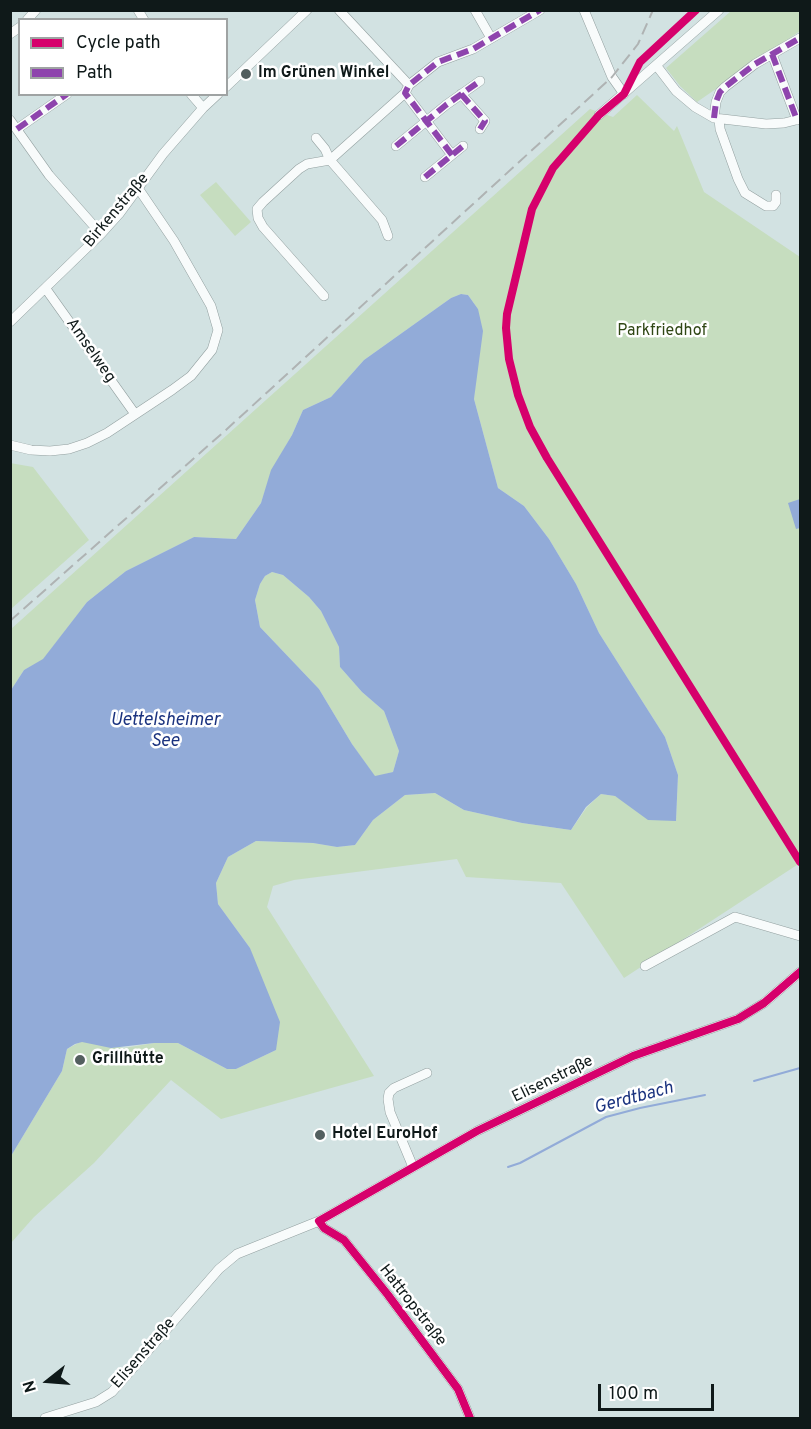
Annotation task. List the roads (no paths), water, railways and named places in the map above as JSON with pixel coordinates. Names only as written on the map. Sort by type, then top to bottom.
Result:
[{"type":"street","points":[[228,85],[306,10]]},
{"type":"street","points":[[339,10],[407,89],[429,127],[452,155]]},
{"type":"street","points":[[475,10],[491,38]]},
{"type":"street","points":[[324,296],[263,226],[258,218],[257,209],[299,169],[307,164],[330,160],[438,62],[473,49],[540,10]]},
{"type":"street","points":[[584,10],[612,77],[624,94]]},
{"type":"street","points":[[598,115],[719,10]]},
{"type":"street","points":[[776,195],[776,202],[773,206],[766,206],[745,193],[716,118],[716,102],[720,92],[755,64],[801,38]]},
{"type":"street","points":[[656,65],[676,91],[695,107],[716,118],[766,124],[799,119],[772,54]]},
{"type":"street","points":[[396,146],[446,105],[480,81]]},
{"type":"street","points":[[461,94],[485,121],[480,129]]},
{"type":"street","points":[[16,129],[64,96]]},
{"type":"street","points":[[193,96],[203,108]]},
{"type":"street","name":"Birkenstraße","points":[[10,322],[101,234],[163,154],[216,96]]},
{"type":"street","points":[[10,120],[49,175],[101,234]]},
{"type":"street","points":[[316,138],[325,148],[330,160],[382,220],[388,236]]},
{"type":"street","points":[[425,177],[463,146]]},
{"type":"street","points":[[10,445],[40,451],[69,449],[106,433],[191,376],[212,350],[218,330],[211,306],[158,216],[138,188]]},
{"type":"street","name":"Amselweg","points":[[46,289],[135,414]]},
{"type":"street","points":[[645,966],[735,917],[801,936]]},
{"type":"street","name":"Elisenstraße","points":[[45,1419],[96,1402],[112,1392],[231,1258],[242,1251],[319,1221],[477,1131],[633,1056],[738,1019],[764,1003],[801,972]]},
{"type":"street","points":[[413,1167],[390,1113],[388,1099],[389,1093],[394,1088],[427,1073]]},
{"type":"street","name":"Hattropstraße","points":[[319,1221],[324,1228],[344,1240],[395,1304],[458,1389],[470,1419]]},
{"type":"water","name":"Uettelsheimer See","points":[[461,294],[468,295],[478,309],[483,331],[474,399],[498,488],[524,506],[549,539],[576,584],[599,633],[665,737],[678,775],[676,821],[648,820],[615,796],[601,794],[586,807],[571,830],[522,823],[464,810],[435,793],[405,795],[373,820],[355,845],[337,847],[313,843],[256,841],[228,857],[216,883],[218,904],[250,948],[280,1022],[276,1050],[236,1069],[227,1069],[178,1043],[111,1048],[82,1042],[75,1044],[67,1049],[62,1071],[11,1156],[11,690],[24,670],[43,659],[87,602],[126,571],[194,537],[236,539],[261,503],[271,470],[292,435],[303,410],[331,397],[364,360],[451,298]],"holes":[[[272,572],[283,575],[309,597],[321,611],[339,647],[340,667],[362,692],[384,711],[399,751],[393,772],[375,776],[352,744],[319,689],[260,627],[255,600],[260,584],[265,576]]]},
{"type":"water","points":[[800,499],[800,528],[796,529],[788,503]]},
{"type":"waterway","name":"Gerdtbach","points":[[754,1081],[800,1068]]},
{"type":"waterway","name":"Gerdtbach","points":[[508,1167],[520,1163],[606,1117],[705,1095]]},
{"type":"railway","points":[[10,621],[227,429],[612,77],[638,44],[653,10]]},
{"type":"place","name":"Im Grünen Winkel","points":[[246,74]]},
{"type":"place","name":"Grillhütte","points":[[80,1060]]},
{"type":"place","name":"Hotel EuroHof","points":[[320,1135]]},
{"type":"park label","name":"Parkfriedhof","points":[[662,332]]}]
